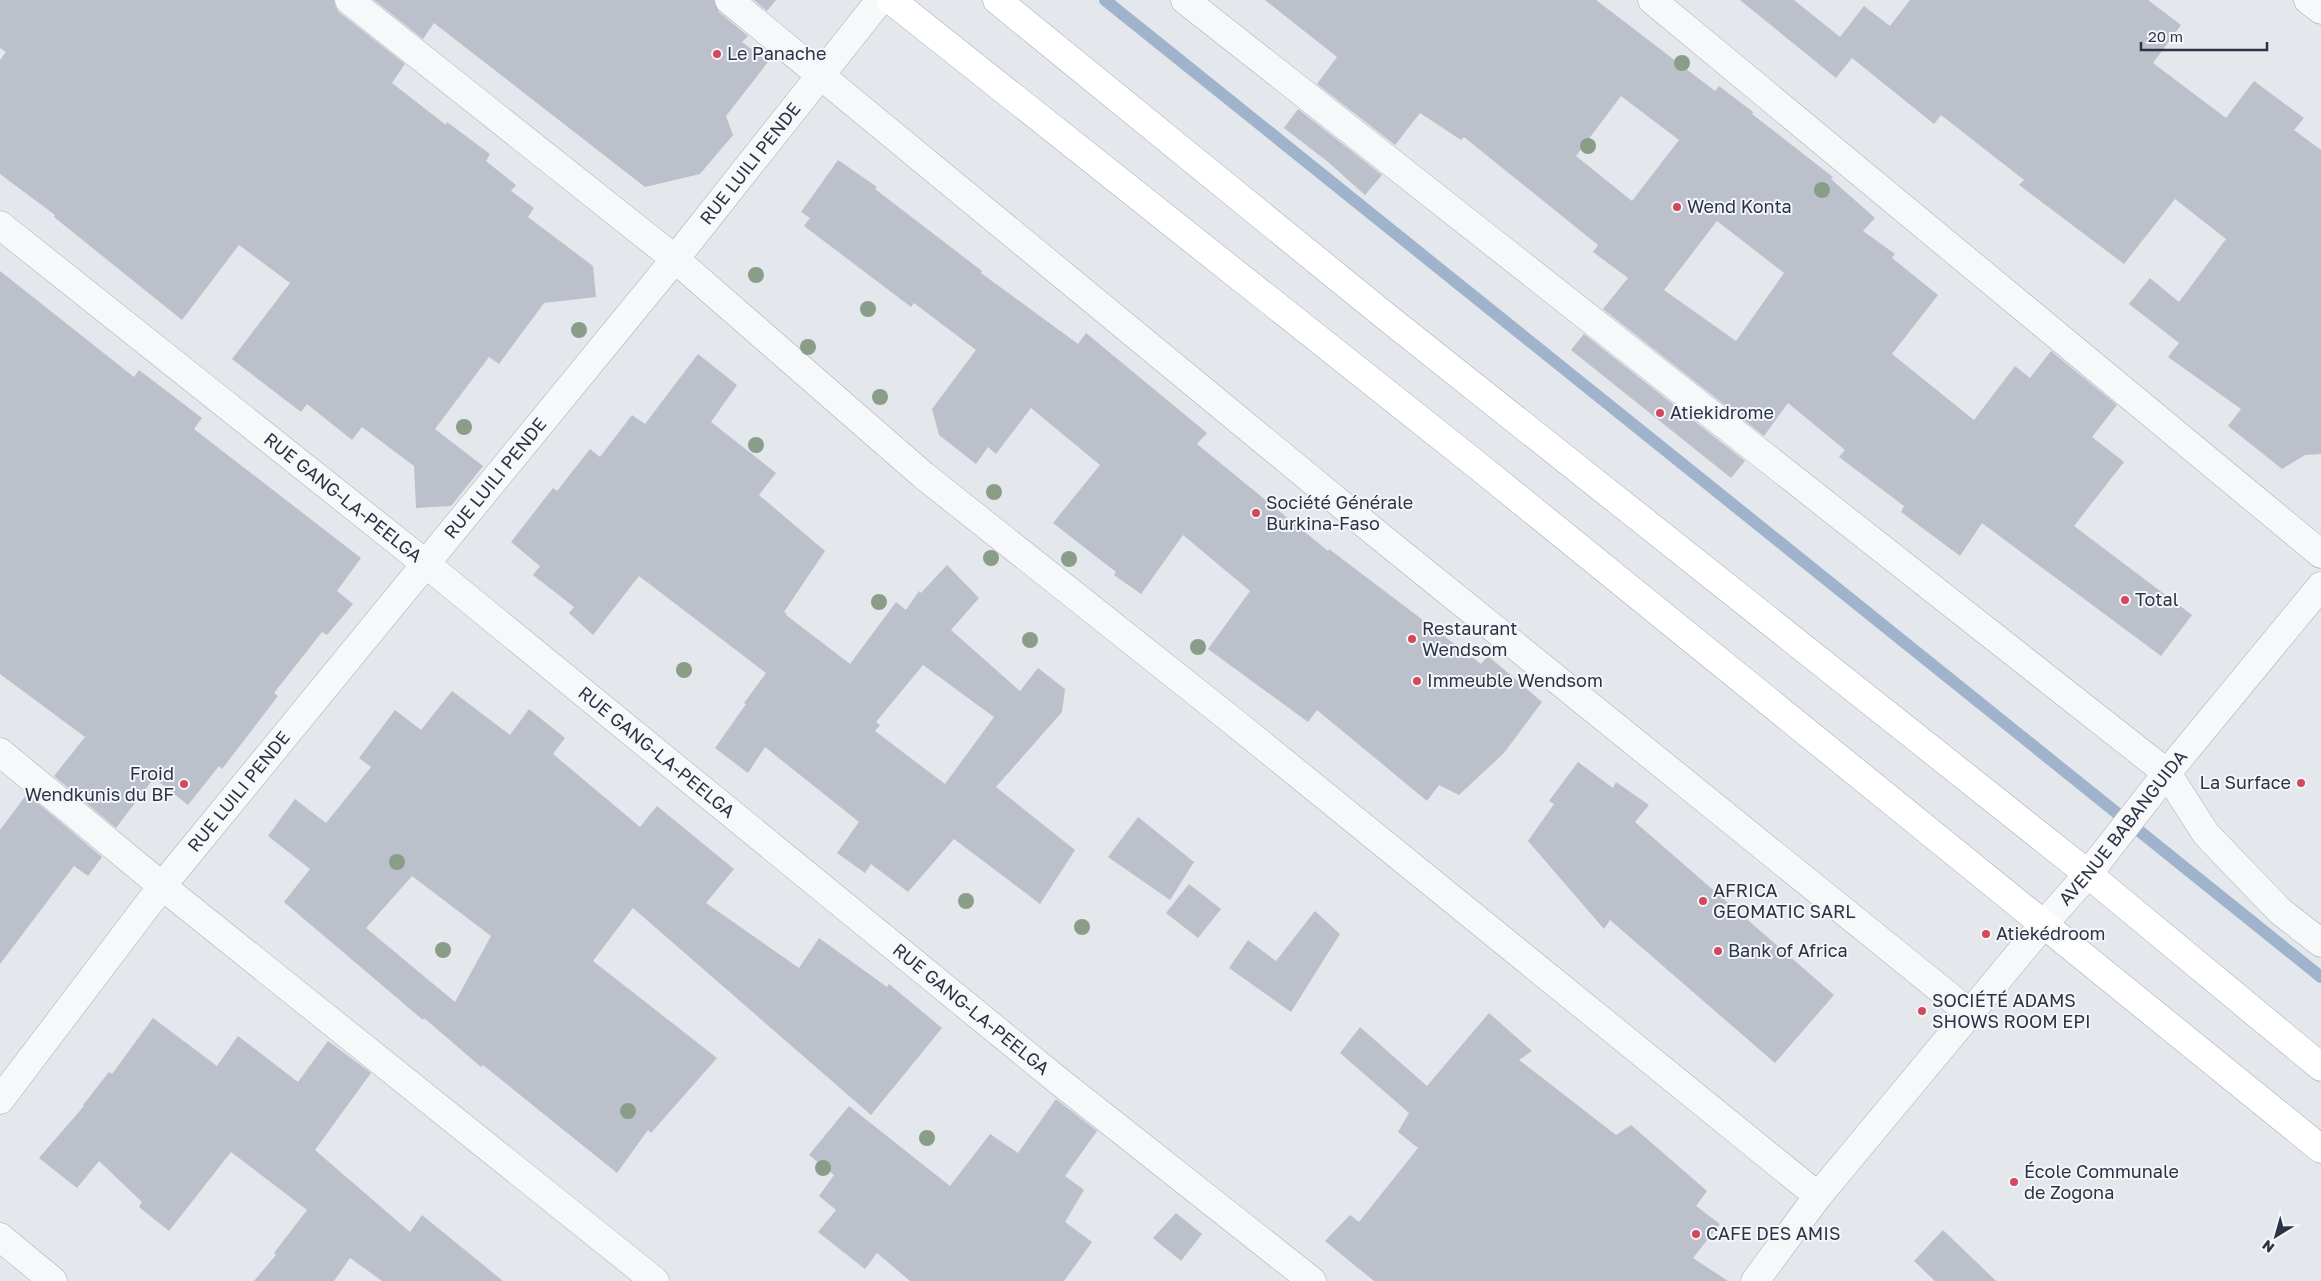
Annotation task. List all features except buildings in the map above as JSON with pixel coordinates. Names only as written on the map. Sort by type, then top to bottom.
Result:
[{"type":"main road","points":[[891,0],[1477,465],[2321,1149]]},
{"type":"main road","points":[[997,0],[1384,315],[2088,874],[2321,1067]]},
{"type":"street","points":[[349,0],[675,259],[923,475],[1229,718],[1818,1196]]},
{"type":"street","points":[[729,0],[1382,538],[1971,1014]]},
{"type":"street","name":"RUE LUILI PENDE","points":[[0,1100],[162,886],[675,259],[880,0]]},
{"type":"street","points":[[1185,0],[2167,773],[2206,834],[2280,910],[2321,943]]},
{"type":"street","points":[[1652,0],[2321,554]]},
{"type":"street","points":[[2308,0],[2321,10]]},
{"type":"street","name":"RUE GANG-LA-PEELGA","points":[[0,225],[426,564],[1055,1078],[1312,1281]]},
{"type":"street","name":"AVENUE BABANGUIDA","points":[[1755,1281],[1818,1196],[2043,925],[2088,874],[2167,773],[2321,586]]},
{"type":"street","points":[[0,752],[162,886],[656,1281]]},
{"type":"street","points":[[0,1237],[53,1281]]},
{"type":"waterway","points":[[1105,0],[2321,977]]},
{"type":"place","name":"Le Panache","points":[[717,54]]},
{"type":"place","name":"Wend Konta","points":[[1677,207]]},
{"type":"place","name":"Atiekidrome","points":[[1660,413]]},
{"type":"place","name":"Société Générale Burkina-Faso","points":[[1256,513]]},
{"type":"place","name":"Total","points":[[2125,600]]},
{"type":"place","name":"Restaurant Wendsom","points":[[1412,639]]},
{"type":"place","name":"Immeuble Wendsom","points":[[1417,681]]},
{"type":"place","name":"La Surface","points":[[2301,783]]},
{"type":"place","name":"Froid Wendkunis du BF","points":[[184,784]]},
{"type":"place","name":"AFRICA GEOMATIC SARL","points":[[1703,901]]},
{"type":"place","name":"Atiekédroom","points":[[1986,934]]},
{"type":"place","name":"Bank of Africa","points":[[1718,951]]},
{"type":"place","name":"SOCIÉTÉ ADAMS SHOWS ROOM EPI","points":[[1922,1011]]},
{"type":"place","name":"École Communale de Zogona","points":[[2014,1182]]},
{"type":"place","name":"CAFE DES AMIS","points":[[1696,1234]]}]
